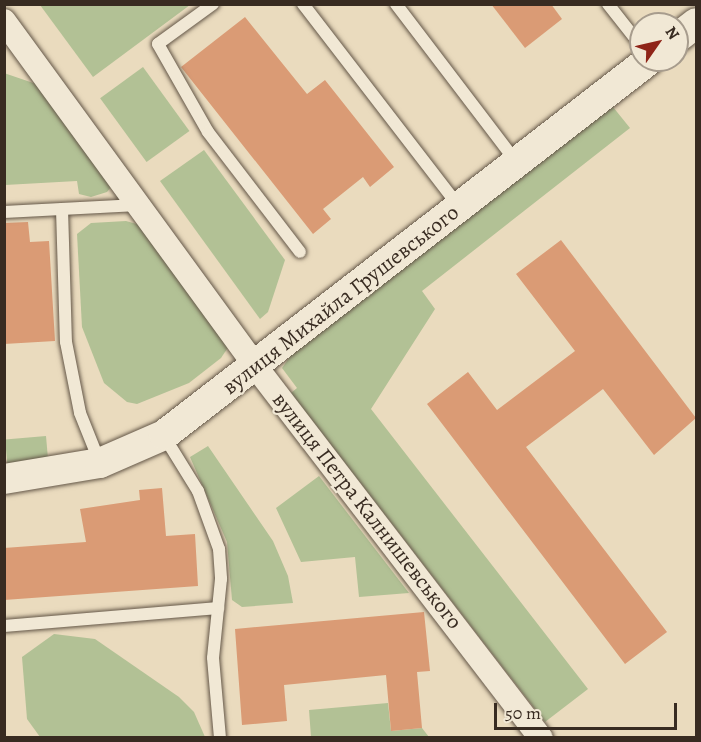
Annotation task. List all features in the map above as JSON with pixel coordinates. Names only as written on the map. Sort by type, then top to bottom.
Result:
[{"type":"street","name":"вулиця Петра Калнишевського","points":[[4,21],[256,367],[541,738]]},
{"type":"street","name":"вулиця Михайла Грушевського","points":[[4,479],[100,463],[164,435],[256,367],[634,72]]},
{"type":"lane","points":[[213,4],[158,44],[208,132],[300,252]]},
{"type":"lane","points":[[303,4],[460,208]]},
{"type":"lane","points":[[396,4],[517,163]]},
{"type":"lane","points":[[608,4],[629,31]]},
{"type":"lane","points":[[4,212],[138,205]]},
{"type":"lane","points":[[62,209],[66,342],[80,413],[100,463]]},
{"type":"lane","points":[[164,435],[212,523],[221,579],[213,658],[220,738]]},
{"type":"lane","points":[[4,626],[218,608]]},
{"type":"green space","points":[[40,5],[190,5],[93,77]]},
{"type":"green space","points":[[143,67],[189,131],[147,162],[100,98]]},
{"type":"green space","points":[[4,73],[42,86],[112,186],[107,192],[91,197],[79,194],[77,181],[5,185]]},
{"type":"green space","points":[[609,102],[630,128],[422,291],[435,309],[371,409],[588,689],[545,722],[291,393],[297,388],[282,368],[294,351]]},
{"type":"green space","points":[[204,150],[285,260],[268,312],[260,319],[160,181]]},
{"type":"green space","points":[[126,221],[140,225],[231,343],[221,358],[189,383],[137,404],[127,402],[104,383],[82,327],[77,234],[91,223]]},
{"type":"green space","points":[[46,436],[48,461],[7,464],[5,440]]},
{"type":"green space","points":[[208,446],[273,541],[288,576],[293,603],[242,607],[232,600],[227,542],[190,457]]},
{"type":"green space","points":[[319,476],[409,593],[359,597],[355,557],[301,562],[276,508]]},
{"type":"green space","points":[[54,634],[95,639],[179,697],[194,712],[205,737],[40,737],[27,719],[22,657]]},
{"type":"green space","points":[[388,703],[391,731],[422,728],[429,737],[311,737],[309,710]]},
{"type":"building","points":[[491,4],[551,4],[562,19],[525,48]]},
{"type":"building","points":[[245,17],[307,94],[325,80],[394,167],[370,187],[363,177],[323,209],[331,219],[313,234],[181,67]]},
{"type":"building","points":[[28,222],[30,242],[49,241],[55,341],[4,344],[4,223]]},
{"type":"building","points":[[561,240],[696,418],[654,455],[603,389],[526,447],[667,632],[625,664],[427,404],[468,372],[497,410],[575,351],[516,274]]},
{"type":"building","points":[[162,488],[166,536],[195,534],[198,586],[4,600],[4,548],[86,542],[80,509],[140,500],[139,490]]},
{"type":"building","points":[[424,612],[430,671],[417,672],[422,728],[391,731],[386,675],[284,685],[287,721],[242,725],[235,629]]}]
